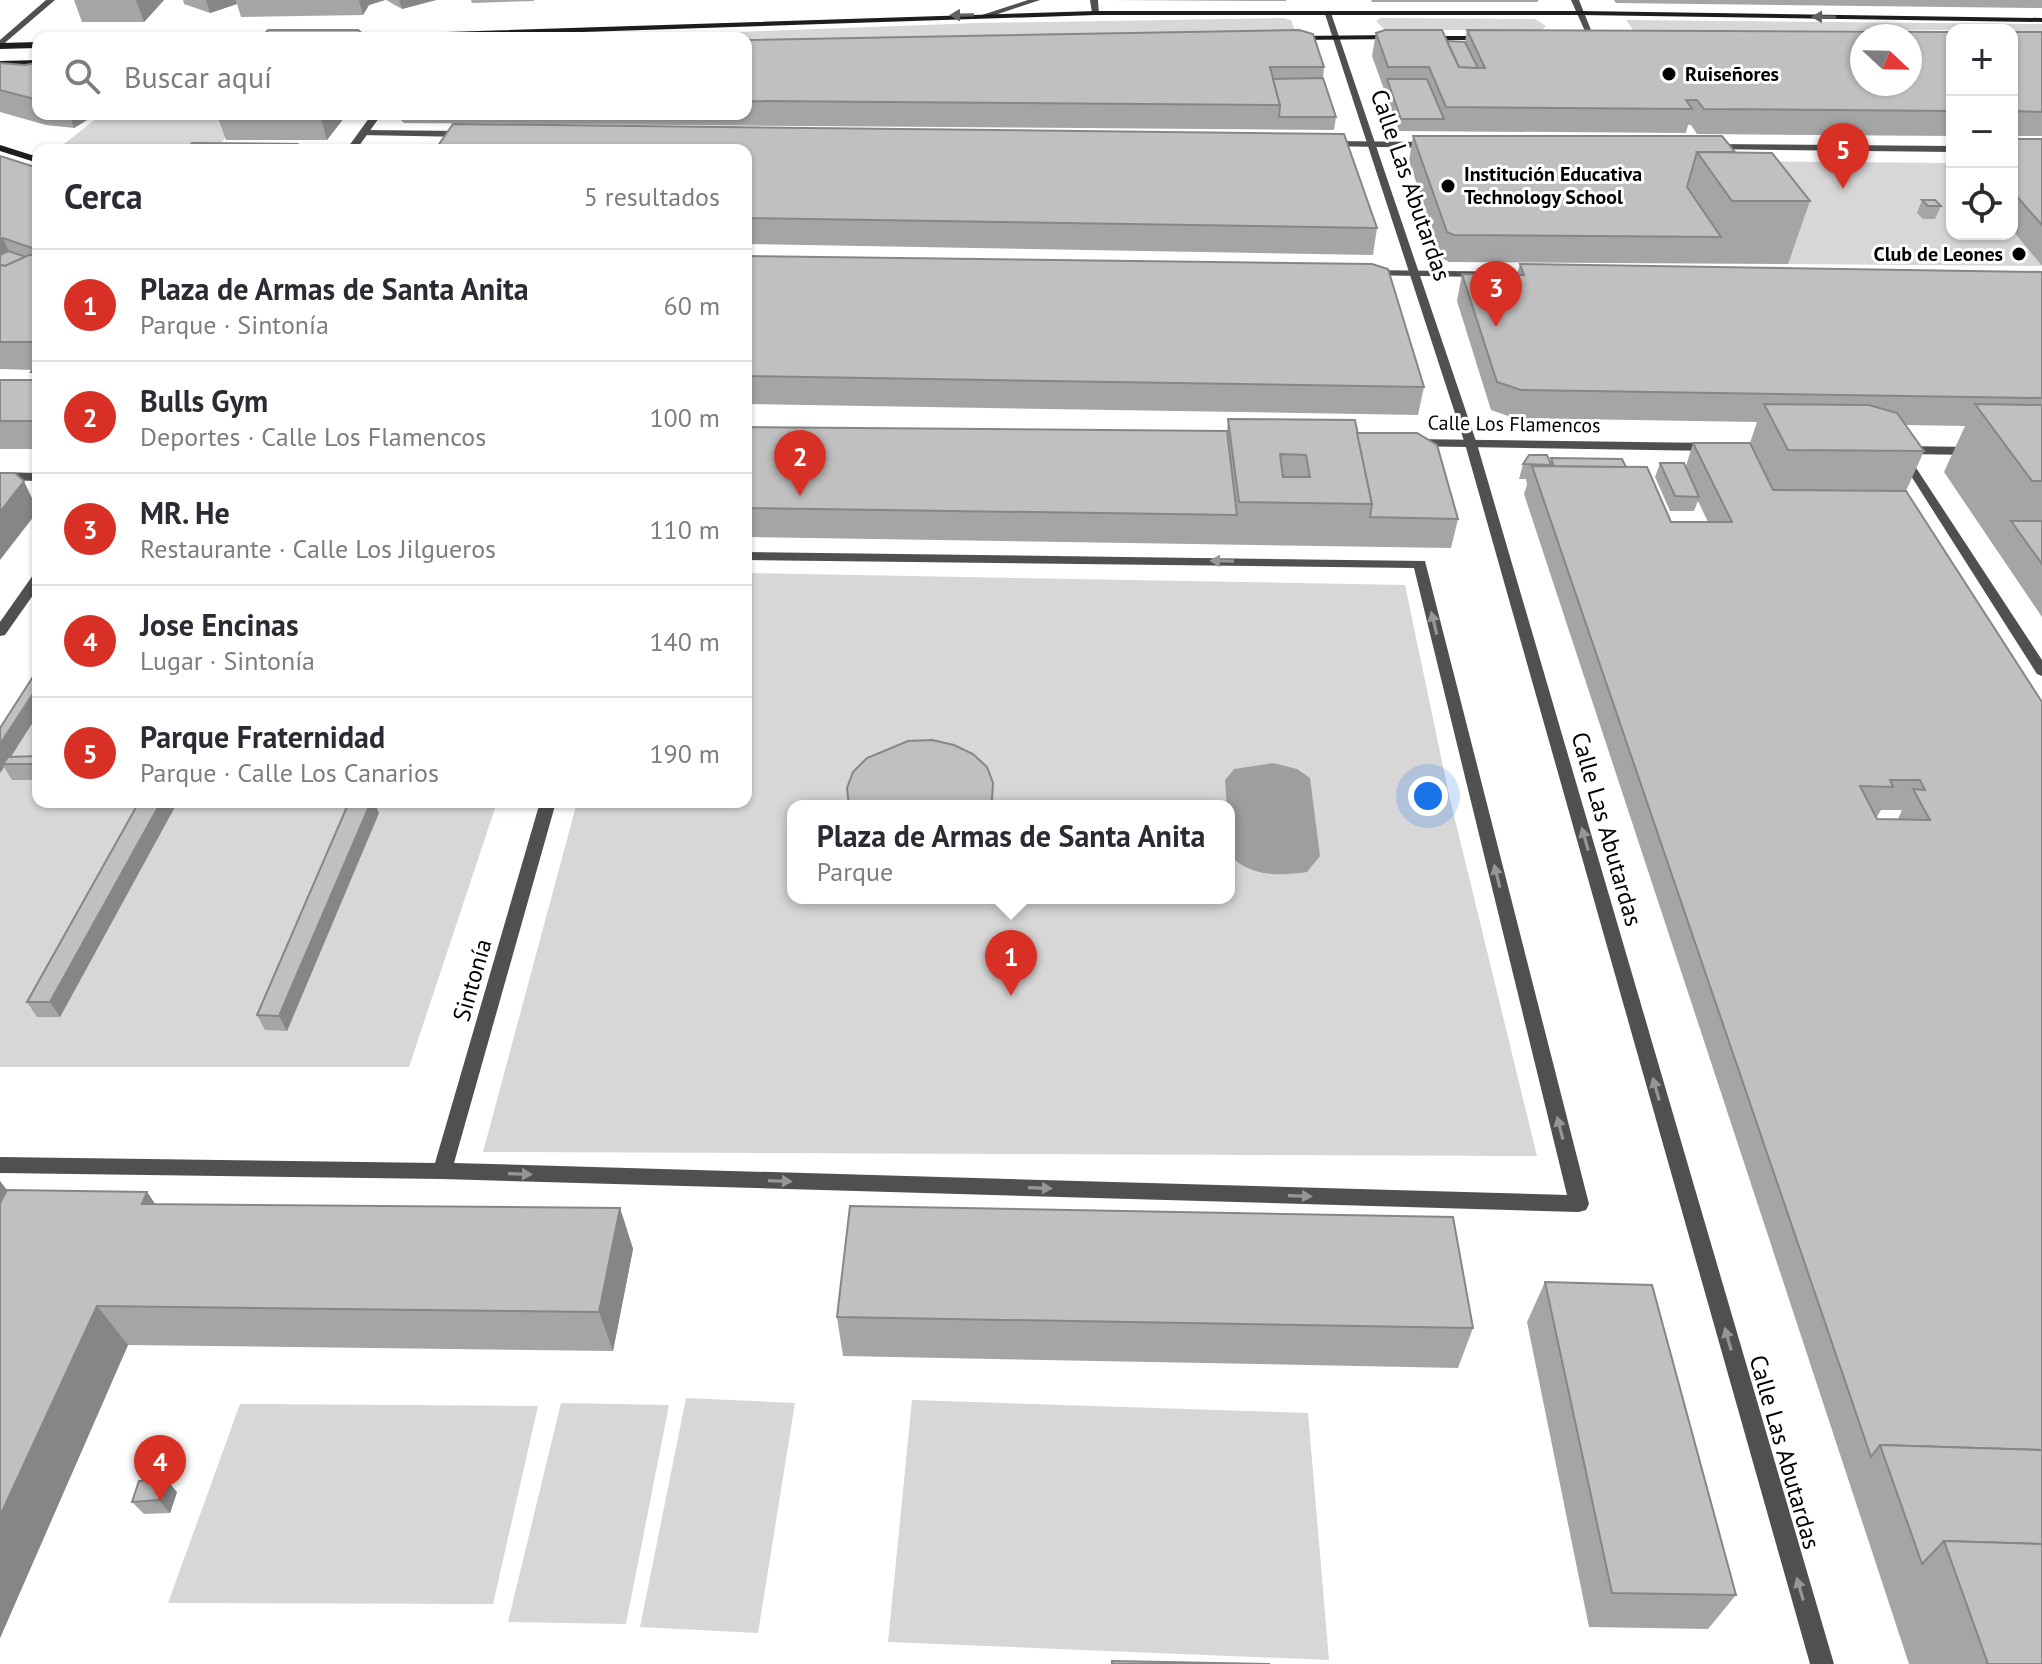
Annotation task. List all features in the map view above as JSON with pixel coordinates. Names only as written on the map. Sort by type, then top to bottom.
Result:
[{"type":"main road","points":[[560,32],[1096,13],[1581,13],[2042,20]]},
{"type":"main road","points":[[1281,39],[1501,38]]},
{"type":"main road","points":[[1577,38],[1606,38]]},
{"type":"main road","points":[[0,45],[32,45]]},
{"type":"main road","points":[[0,64],[32,66]]},
{"type":"main road","points":[[0,71],[32,67]]},
{"type":"main road","points":[[0,148],[32,158]]},
{"type":"street","points":[[0,45],[51,0]]},
{"type":"street","points":[[986,15],[1036,0]]},
{"type":"street","points":[[1094,0],[1096,13]]},
{"type":"street","points":[[1575,0],[1592,38]]},
{"type":"street","name":"Calle Las Abutardas","points":[[1327,13],[1471,444],[1822,1664]]},
{"type":"street","points":[[355,144],[373,120]]},
{"type":"street","points":[[363,133],[475,134]]},
{"type":"street","points":[[1319,144],[1441,145]]},
{"type":"street","points":[[1691,147],[1946,149]]},
{"type":"street","points":[[1352,273],[1542,275]]},
{"type":"street","name":"Calle Los Flamencos","points":[[1398,443],[1733,447]]},
{"type":"street","points":[[1885,449],[1979,451]]},
{"type":"street","points":[[1900,450],[2042,671]]},
{"type":"street","points":[[0,476],[32,477]]},
{"type":"street","points":[[0,1165],[442,1171],[1579,1204],[1420,564],[752,556]]},
{"type":"street","points":[[0,632],[32,587]]},
{"type":"street","name":"Sintonía","points":[[442,1171],[546,808]]},
{"type":"shaded area","points":[[1283,18],[1291,20],[1295,31],[752,45],[752,32],[737,32],[979,23]]},
{"type":"shaded area","points":[[1380,18],[1535,19],[1546,26],[1542,30],[1385,30],[1376,21]]},
{"type":"shaded area","points":[[1626,20],[2042,24],[2042,34],[2018,33],[2018,24],[1946,24],[1946,30],[1922,30],[1922,24],[1850,24],[1850,30],[1633,30]]},
{"type":"shaded area","points":[[94,120],[241,120],[220,144],[64,144]]},
{"type":"shaded area","points":[[1715,161],[1946,163],[1946,240],[2018,240],[2018,237],[2042,266],[1788,264]]},
{"type":"shaded area","points":[[752,573],[1405,585],[1449,795],[1537,1156],[483,1152],[575,808],[752,808]]},
{"type":"shaded area","points":[[32,703],[32,808],[495,808],[409,1067],[0,1067],[0,752]]},
{"type":"shaded area","points":[[1273,763],[1297,769],[1310,778],[1320,856],[1307,872],[1266,873],[1247,868],[1235,859],[1235,800],[1226,800],[1225,780],[1234,769]]},
{"type":"shaded area","points":[[686,1398],[795,1403],[758,1633],[640,1627]]},
{"type":"shaded area","points":[[912,1400],[1308,1413],[1329,1660],[888,1642]]},
{"type":"shaded area","points":[[561,1403],[669,1405],[626,1624],[508,1622]]},
{"type":"shaded area","points":[[240,1404],[538,1406],[493,1604],[168,1603]]},
{"type":"building","points":[[358,30],[360,32],[266,32]]},
{"type":"building","points":[[1299,30],[1313,34],[1324,67],[1270,67],[1280,105],[752,101],[752,40]]},
{"type":"building","points":[[1385,30],[1442,30],[1459,67],[1485,68],[1467,30],[1850,32],[1850,96],[1922,96],[1922,32],[1946,32],[1946,111],[1704,109],[1697,100],[1686,100],[1692,109],[1446,107],[1429,67],[1388,67],[1376,33]]},
{"type":"building","points":[[2018,32],[2042,32],[2042,112],[2018,111]]},
{"type":"building","points":[[1447,41],[1465,42],[1478,68],[1459,67]]},
{"type":"building","points":[[0,63],[32,64],[32,98],[0,90]]},
{"type":"building","points":[[1323,78],[1336,117],[1279,117],[1280,105],[1273,79]]},
{"type":"building","points":[[1387,79],[1427,79],[1444,119],[1401,119]]},
{"type":"building","points":[[453,124],[1344,134],[1377,228],[752,218],[752,144],[439,144]]},
{"type":"building","points":[[1413,136],[1722,136],[1735,152],[1697,152],[1687,187],[1721,237],[1454,235],[1447,232]]},
{"type":"building","points":[[2018,139],[2042,139],[2042,225],[2018,198]]},
{"type":"building","points":[[192,143],[297,144],[191,144]]},
{"type":"building","points":[[1697,152],[1772,153],[1810,201],[1732,201]]},
{"type":"building","points":[[0,156],[32,166],[32,248],[0,239]]},
{"type":"building","points":[[1922,200],[1935,200],[1941,206],[1928,206]]},
{"type":"building","points":[[8,251],[26,257],[5,266],[0,265],[0,255]]},
{"type":"building","points":[[32,255],[32,342],[0,342],[0,265],[5,266]]},
{"type":"building","points":[[752,256],[1372,264],[1388,269],[1424,387],[752,376]]},
{"type":"building","points":[[1520,264],[2042,272],[2042,398],[1521,390],[1497,382],[1462,274],[1524,275]]},
{"type":"building","points":[[0,380],[32,380],[32,421],[0,421]]},
{"type":"building","points":[[1764,404],[1869,405],[1897,413],[1924,451],[1788,450]]},
{"type":"building","points":[[1975,404],[2042,405],[2042,481],[2032,481]]},
{"type":"building","points":[[1228,419],[1355,420],[1372,504],[1239,502]],"holes":[[[1280,454],[1306,455],[1310,477],[1283,477]]]},
{"type":"building","points":[[752,427],[1227,431],[1237,515],[752,508]]},
{"type":"building","points":[[1357,433],[1417,433],[1437,445],[1458,519],[1370,517],[1372,504]]},
{"type":"building","points":[[1693,443],[1750,443],[1773,490],[1906,491],[2042,702],[2042,1450],[1880,1445],[1871,1457],[1532,466],[1647,467],[1671,522],[1732,522]],"holes":[[[1890,780],[1920,780],[1925,790],[1913,789],[1930,820],[1877,819],[1860,786],[1893,787]]]},
{"type":"building","points":[[1529,455],[1547,455],[1551,465],[1523,464]]},
{"type":"building","points":[[1551,458],[1622,459],[1626,467],[1554,466]]},
{"type":"building","points":[[1660,463],[1684,463],[1699,497],[1675,496]]},
{"type":"building","points":[[0,473],[15,473],[24,481],[0,512]]},
{"type":"building","points":[[2011,521],[2042,521],[2042,564]]},
{"type":"building","points":[[32,678],[32,695],[0,744],[0,728]]},
{"type":"building","points":[[932,740],[973,754],[987,767],[993,783],[992,800],[848,800],[847,788],[853,772],[867,758],[908,741]]},
{"type":"building","points":[[32,756],[32,764],[3,764],[8,757]]},
{"type":"building","points":[[136,808],[158,808],[50,1002],[27,1002]]},
{"type":"building","points":[[346,808],[368,808],[279,1016],[257,1015]]},
{"type":"building","points":[[7,1190],[147,1192],[142,1204],[620,1208],[599,1312],[97,1306],[0,1516],[0,1203]]},
{"type":"building","points":[[850,1206],[1453,1217],[1473,1328],[837,1317]]},
{"type":"building","points":[[1545,1282],[1652,1285],[1736,1595],[1612,1593]]},
{"type":"building","points":[[1880,1445],[2042,1450],[2042,1544],[1944,1541],[1922,1564]]},
{"type":"building","points":[[166,1479],[159,1500],[132,1502],[139,1481]]},
{"type":"building","points":[[1944,1541],[2042,1544],[2042,1664],[1988,1664]]},
{"type":"building","points":[[1112,1661],[1270,1664],[1112,1664]]},
{"type":"place","name":"Ruiseñores","points":[[1669,74]]},
{"type":"place","name":"Institución Educativa Technology School","points":[[1448,186]]},
{"type":"place","name":"Parque Fraternidad","points":[[1843,189]]},
{"type":"place","name":"Club de Leones","points":[[2019,254]]},
{"type":"place","name":"MR. He","points":[[1496,327]]},
{"type":"place","name":"Bulls Gym","points":[[800,496]]},
{"type":"place","name":"Plaza de Armas de Santa Anita","points":[[1011,996]]},
{"type":"place","name":"Jose Encinas","points":[[160,1501]]}]
